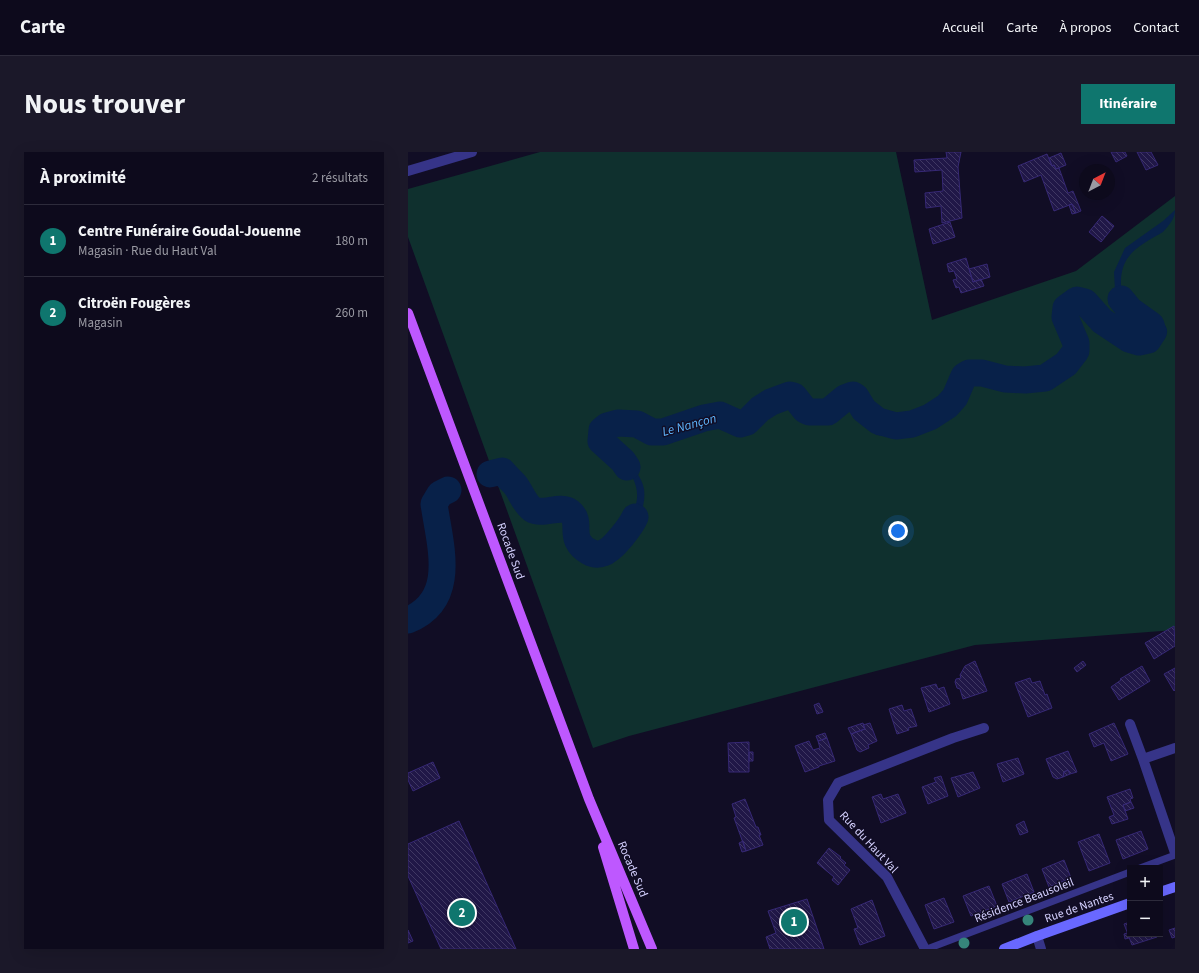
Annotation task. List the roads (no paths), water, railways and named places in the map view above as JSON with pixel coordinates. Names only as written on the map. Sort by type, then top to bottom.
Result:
[{"type":"main road","name":"Rocade Sud","points":[[408,313],[589,799],[652,949]]},
{"type":"main road","name":"Rocade Sud","points":[[589,799],[634,949]]},
{"type":"main road","points":[[1163,891],[1175,887]]},
{"type":"main road","name":"Rue de Nantes","points":[[1004,949],[1036,936],[1127,904]]},
{"type":"street","points":[[408,171],[472,152]]},
{"type":"street","points":[[1130,724],[1175,854]]},
{"type":"street","name":"Rue du Haut Val","points":[[926,949],[887,877],[829,820],[828,800],[838,783],[953,738],[984,728]]},
{"type":"street","points":[[1143,759],[1175,748]]},
{"type":"street","name":"Rue de Nantes","points":[[1036,936],[1041,949]]},
{"type":"lane","points":[[1148,865],[1175,854]]},
{"type":"lane","name":"Résidence Beausoleil","points":[[926,949],[1127,873]]},
{"type":"water","points":[[1175,210],[1173,219],[1163,232],[1139,247],[1128,258],[1122,274],[1122,293],[1124,301],[1127,305],[1154,315],[1166,327],[1167,335],[1160,344],[1151,347],[1135,348],[1119,343],[1105,335],[1096,327],[1084,310],[1077,304],[1072,303],[1062,313],[1081,337],[1083,345],[1069,361],[1054,374],[1043,382],[1027,380],[1006,387],[973,377],[963,377],[961,396],[955,406],[931,423],[904,436],[895,437],[876,435],[854,410],[851,401],[848,398],[827,419],[797,415],[787,398],[763,409],[745,427],[730,424],[718,418],[708,417],[652,440],[639,430],[630,426],[616,426],[607,428],[602,430],[600,439],[630,465],[639,476],[644,489],[643,506],[637,522],[621,544],[615,549],[611,544],[621,532],[634,511],[637,500],[637,490],[634,479],[627,468],[616,456],[598,442],[596,438],[597,433],[602,423],[633,421],[653,433],[706,414],[719,412],[740,424],[757,406],[790,392],[803,411],[828,409],[849,391],[857,400],[860,409],[876,421],[894,425],[907,423],[931,413],[948,401],[960,373],[970,371],[1010,379],[1044,376],[1069,354],[1074,347],[1061,313],[1061,306],[1077,296],[1103,325],[1111,330],[1132,341],[1146,338],[1152,326],[1127,310],[1118,298],[1115,290],[1114,272],[1125,248],[1163,221]]},
{"type":"waterway","name":"Le Nançon","points":[[627,467],[623,461],[601,441],[602,430],[607,426],[618,423],[637,424],[652,432],[663,432],[704,418],[720,415],[740,424],[747,422],[760,409],[771,402],[790,395],[794,396],[805,410],[809,412],[828,412],[845,398],[853,395],[856,397],[864,410],[878,421],[896,426],[912,424],[930,417],[947,406],[955,397],[964,376],[969,373],[982,373],[1005,379],[1025,380],[1045,378],[1066,364],[1076,351],[1076,343],[1065,317],[1066,308],[1077,300],[1085,302],[1102,321],[1129,339],[1139,342],[1148,340],[1153,332],[1151,325],[1130,310],[1121,299]]},
{"type":"waterway","name":"Le Nançon","points":[[490,474],[502,471],[516,486],[530,507],[536,511],[561,509],[570,512],[575,518],[578,541],[585,549],[592,553],[600,554],[612,547],[626,532],[635,517]]},
{"type":"waterway","name":"Le Nançon","points":[[408,620],[424,611],[434,599],[440,585],[442,553],[434,504],[440,494],[448,490]]},
{"type":"place","name":"Citroën Fougères","points":[[462,913]]},
{"type":"place","name":"Centre Funéraire Goudal-Jouenne","points":[[794,922]]}]
